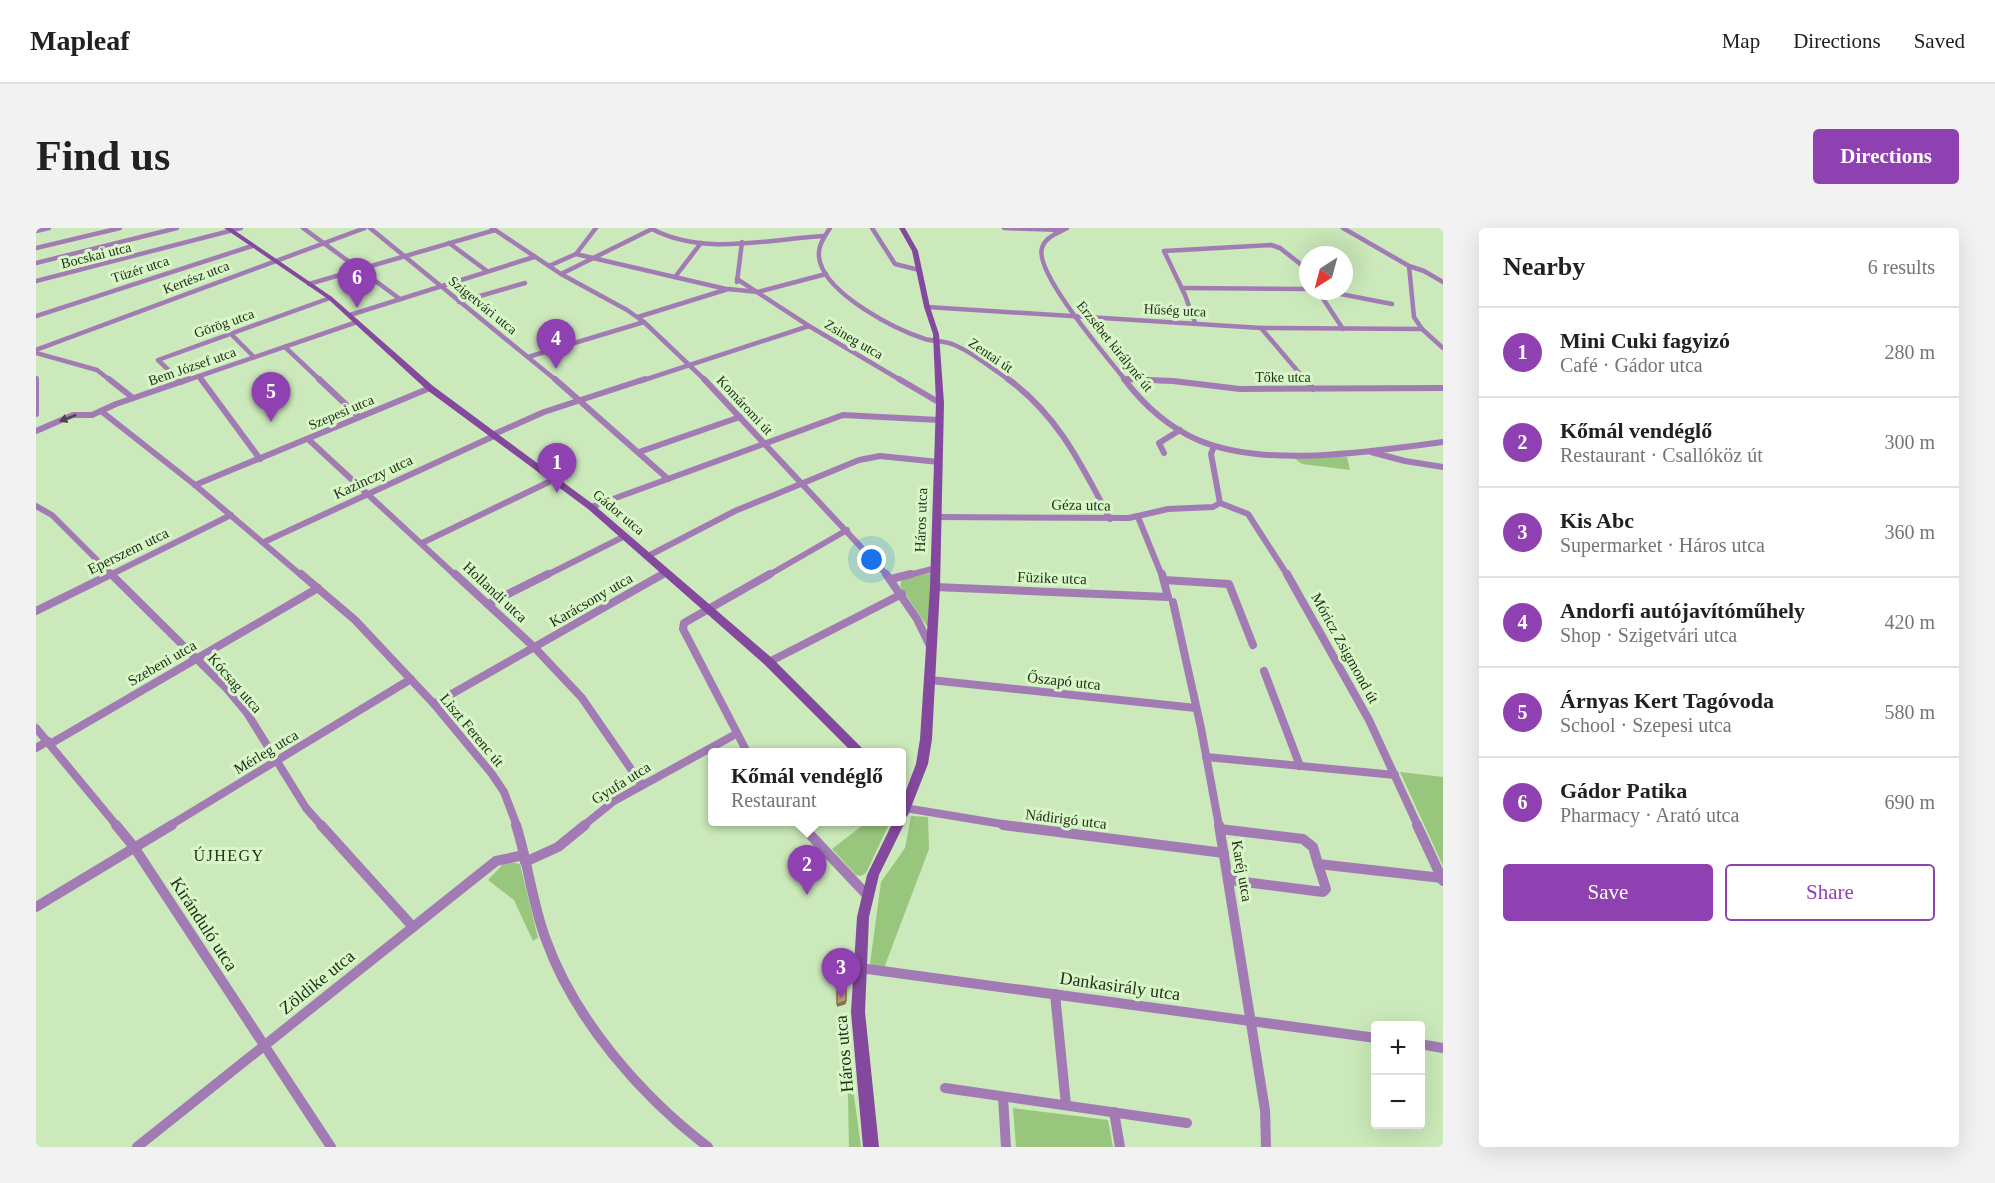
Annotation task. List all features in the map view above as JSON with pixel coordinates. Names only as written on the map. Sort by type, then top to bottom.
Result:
[{"type":"street","points":[[36,231],[49,228]]},
{"type":"street","points":[[36,248],[120,228]]},
{"type":"street","points":[[36,263],[177,228]]},
{"type":"street","name":"Bocskai utca","points":[[36,281],[228,229],[241,228]]},
{"type":"street","points":[[303,228],[400,299]]},
{"type":"street","name":"Kertész utca","points":[[36,351],[364,228]]},
{"type":"street","name":"Szigetvári utca","points":[[370,228],[581,400],[668,479]]},
{"type":"street","points":[[549,266],[576,254],[597,228]]},
{"type":"street","points":[[576,254],[728,289],[758,292],[826,274],[818,255],[819,247],[831,228]]},
{"type":"street","points":[[872,228],[895,264],[919,270]]},
{"type":"street","name":"Háros utca","points":[[902,228],[915,251],[927,307],[938,342],[940,403],[938,517],[930,680],[922,764],[906,801]]},
{"type":"street","points":[[1006,228],[1065,229]]},
{"type":"street","points":[[1343,228],[1409,266],[1424,271],[1443,282]]},
{"type":"street","name":"Gádor utca","points":[[228,229],[330,298],[430,388],[591,507],[769,662],[854,748]]},
{"type":"street","points":[[309,284],[493,229]]},
{"type":"street","name":"Komáromi út","points":[[493,229],[561,274],[638,317],[691,365],[891,579],[917,619],[931,649]]},
{"type":"street","points":[[561,274],[654,229],[674,239],[701,243],[825,236]]},
{"type":"street","name":"Erzsébet királyné út","points":[[1065,229],[1048,239],[1040,253],[1043,266],[1074,317],[1101,346],[1124,379],[1148,406],[1180,430],[1214,446],[1289,455],[1368,451],[1443,442]]},
{"type":"street","points":[[735,289],[741,242]]},
{"type":"street","points":[[449,243],[487,271]]},
{"type":"street","points":[[675,277],[701,243]]},
{"type":"street","points":[[1195,323],[1182,288],[1163,251],[1271,245],[1280,248],[1299,263]]},
{"type":"street","name":"Tüzér utca","points":[[36,316],[252,246]]},
{"type":"street","points":[[350,315],[534,257]]},
{"type":"street","points":[[1409,266],[1408,277],[1412,286],[1411,313],[1422,328],[1443,348]]},
{"type":"street","name":"Zentai út","points":[[826,274],[852,302],[914,335],[955,345],[1034,399],[1071,447],[1110,519]]},
{"type":"street","name":"Zsineg utca","points":[[737,279],[809,326],[940,403]]},
{"type":"street","points":[[459,302],[525,283]]},
{"type":"street","points":[[1182,288],[1299,289]]},
{"type":"street","points":[[638,317],[728,289]]},
{"type":"street","points":[[1353,296],[1392,304]]},
{"type":"street","name":"Görög utca","points":[[181,382],[158,360],[330,298]]},
{"type":"street","points":[[1324,300],[1343,329]]},
{"type":"street","name":"Hűség utca","points":[[927,307],[1261,328],[1422,328]]},
{"type":"street","name":"Bem József utca","points":[[36,431],[73,415],[92,415],[134,398],[357,322]]},
{"type":"street","points":[[528,357],[644,322]]},
{"type":"street","name":"Kazinczy utca","points":[[264,542],[544,412],[809,326]]},
{"type":"street","points":[[1261,328],[1313,389]]},
{"type":"street","points":[[230,333],[254,357]]},
{"type":"street","points":[[285,347],[359,417]]},
{"type":"street","points":[[36,351],[97,370],[134,398]]},
{"type":"street","points":[[199,376],[260,459]]},
{"type":"street","points":[[36,378],[36,414]]},
{"type":"street","name":"Tőke utca","points":[[1124,379],[1173,381],[1240,389],[1443,388]]},
{"type":"street","name":"Szepesi utca","points":[[195,484],[430,388]]},
{"type":"street","name":"Liszt Ferenc út","points":[[101,411],[195,484],[355,620],[411,679],[492,774],[504,792],[517,827],[553,959],[580,1008],[626,1070],[678,1124],[708,1147]]},
{"type":"street","points":[[591,507],[763,442],[848,414],[939,420]]},
{"type":"street","points":[[639,452],[740,417]]},
{"type":"street","points":[[1164,453],[1159,443],[1180,430]]},
{"type":"street","name":"Hollandi utca","points":[[308,439],[535,648],[582,698],[642,785]]},
{"type":"street","points":[[1214,446],[1211,454],[1220,503]]},
{"type":"street","points":[[1368,451],[1405,461],[1443,467]]},
{"type":"street","points":[[648,556],[735,511],[802,482],[873,456],[939,462]]},
{"type":"street","points":[[422,543],[553,480]]},
{"type":"street","name":"Géza utca","points":[[938,517],[1110,519],[1138,517],[1168,509],[1213,507],[1220,503]]},
{"type":"street","name":"Móricz Zsigmond út","points":[[1220,503],[1248,514],[1300,594],[1369,720],[1442,879]]},
{"type":"street","name":"Kócsag utca","points":[[36,506],[52,515],[110,575],[197,658],[247,713],[306,808],[413,927]]},
{"type":"street","name":"Eperszem utca","points":[[36,611],[231,515]]},
{"type":"street","name":"Karéj utca","points":[[1138,517],[1164,580],[1190,671],[1229,880],[1265,1110],[1266,1147]]},
{"type":"street","points":[[744,748],[683,629],[688,620],[847,530]]},
{"type":"street","points":[[488,604],[625,536]]},
{"type":"street","points":[[891,579],[936,568]]},
{"type":"street","name":"Karácsony utca","points":[[434,705],[667,572]]},
{"type":"street","points":[[1164,580],[1229,584],[1253,645]]},
{"type":"street","name":"Füzike utca","points":[[935,587],[1170,599]]},
{"type":"street","name":"Szebeni utca","points":[[36,748],[49,743],[318,588]]},
{"type":"street","points":[[769,662],[902,594]]},
{"type":"street","points":[[1264,671],[1300,766]]},
{"type":"street","name":"Mérleg utca","points":[[36,907],[411,679]]},
{"type":"street","name":"Őszapó utca","points":[[930,680],[1196,708]]},
{"type":"street","name":"Kiránduló utca","points":[[36,728],[134,847],[331,1147]]},
{"type":"street","name":"Gyufa utca","points":[[710,748],[736,734]]},
{"type":"street","name":"Gyufa utca","points":[[524,858],[558,847],[601,811],[642,785],[708,749]]},
{"type":"street","points":[[1206,757],[1395,774]]},
{"type":"street","name":"Nádirigó utca","points":[[906,809],[967,820],[1224,853]]},
{"type":"street","points":[[803,826],[867,895]]},
{"type":"street","name":"Háros utca","points":[[870,1147],[858,1012],[860,968],[867,895],[873,875],[896,826]]},
{"type":"street","points":[[1220,829],[1303,839],[1313,847],[1326,889],[1323,892],[1229,880]]},
{"type":"street","name":"Zöldike utca","points":[[136,1147],[496,861],[524,858]]},
{"type":"street","points":[[1318,864],[1442,879]]},
{"type":"street","name":"Dankasirály utca","points":[[860,968],[1371,1037]]},
{"type":"street","points":[[1055,994],[1066,1105]]},
{"type":"street","points":[[1425,1045],[1443,1048]]},
{"type":"street","points":[[945,1088],[1187,1123]]},
{"type":"street","points":[[1003,1097],[1006,1147]]},
{"type":"street","points":[[1114,1112],[1120,1147]]},
{"type":"green space","points":[[1347,457],[1350,470],[1302,464],[1294,458]]},
{"type":"green space","points":[[932,573],[929,625],[927,626],[900,586],[902,579]]},
{"type":"green space","points":[[1400,772],[1443,777],[1443,866]]},
{"type":"green space","points":[[911,816],[928,817],[929,849],[884,968],[870,964],[881,882],[905,848]]},
{"type":"green space","points":[[862,826],[888,826],[866,873],[861,876],[856,875],[832,849]]},
{"type":"green space","points":[[506,861],[520,864],[538,938],[533,941],[514,900],[488,880]]},
{"type":"green space","points":[[847,1045],[861,1147],[849,1147]]},
{"type":"green space","points":[[1013,1108],[1108,1120],[1113,1147],[1016,1147]]},
{"type":"building","points":[[846,987],[846,1001],[837,1004],[837,990]]},
{"type":"place","name":"Gádor Patika","points":[[357,308]]},
{"type":"place","name":"Andorfi autójavítóműhely","points":[[556,369]]},
{"type":"place","name":"Árnyas Kert Tagóvoda","points":[[271,422]]},
{"type":"place","name":"Mini Cuki fagyizó","points":[[557,493]]},
{"type":"place","name":"Kőmál vendéglő","points":[[807,895]]},
{"type":"place","name":"Kis Abc","points":[[841,998]]},
{"type":"district","name":"ÚJHEGY","points":[[229,855]]}]
